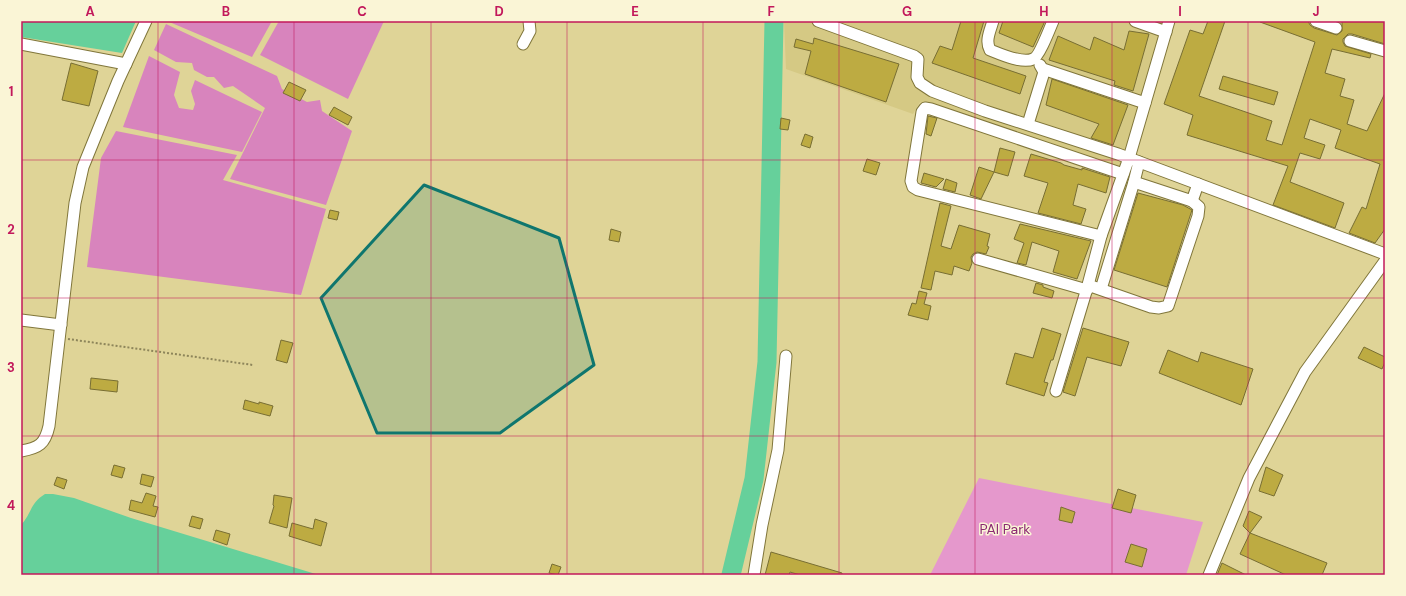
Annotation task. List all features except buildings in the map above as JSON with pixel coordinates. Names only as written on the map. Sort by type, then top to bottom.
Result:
[{"type":"street","points":[[21,451],[34,449],[42,443],[47,436],[75,203],[83,167],[126,64],[146,21]]},
{"type":"street","points":[[523,44],[530,31],[529,21]]},
{"type":"street","points":[[818,21],[914,56],[918,59],[917,77],[920,83],[932,91],[985,111],[1134,160],[1385,254]]},
{"type":"street","points":[[993,21],[988,35],[988,45],[990,50],[1010,58],[1028,60],[1034,59],[1039,54],[1053,21]]},
{"type":"street","points":[[1135,21],[1166,32]]},
{"type":"street","points":[[1101,289],[1134,182],[1134,160],[1145,103],[1169,21]]},
{"type":"street","points":[[1316,21],[1336,28]]},
{"type":"street","points":[[1350,41],[1385,51]]},
{"type":"street","points":[[21,44],[126,64]]},
{"type":"street","points":[[1034,59],[1043,69],[1145,103]]},
{"type":"street","points":[[1028,124],[1042,81],[1044,72],[1043,69]]},
{"type":"street","points":[[1101,236],[918,190],[913,187],[911,181],[922,112],[925,108],[931,109],[1123,174]]},
{"type":"street","points":[[1056,391],[1088,288],[1101,236],[1123,174],[1134,160]]},
{"type":"street","points":[[978,259],[1088,288],[1101,289],[1151,307],[1160,308],[1168,306],[1198,216],[1199,207],[1192,201],[1134,182]]},
{"type":"street","points":[[1192,201],[1198,184]]},
{"type":"street","points":[[1209,575],[1248,478],[1305,372],[1385,261]]},
{"type":"street","points":[[21,320],[61,325]]},
{"type":"street","points":[[754,575],[762,525],[778,450],[786,356]]},
{"type":"path","points":[[59,337],[253,365]]},
{"type":"highlighted area","points":[[424,185],[559,238],[594,365],[500,433],[377,433],[321,298]]},
{"type":"shaded area","points":[[21,21],[136,21],[122,53],[21,37]]},
{"type":"shaded area","points":[[167,21],[272,21],[252,57]]},
{"type":"shaded area","points":[[279,21],[384,21],[348,99],[260,55]]},
{"type":"shaded area","points":[[784,21],[1164,21],[1120,169],[920,102],[913,114],[786,69]]},
{"type":"shaded area","points":[[166,24],[277,76],[282,89],[307,102],[320,100],[322,111],[352,131],[326,205],[230,179],[265,108],[233,86],[224,88],[214,77],[207,77],[194,70],[192,63],[176,62],[154,50]]},
{"type":"shaded area","points":[[149,56],[180,72],[174,95],[179,108],[193,110],[195,104],[191,91],[195,80],[262,112],[242,152],[123,127]]},
{"type":"shaded area","points":[[116,131],[237,155],[223,180],[326,209],[301,295],[87,267],[101,158]]},
{"type":"shaded area","points":[[45,494],[74,498],[131,518],[319,575],[21,575],[21,525],[25,521],[36,501]]},
{"type":"green space","name":"PAI Park","points":[[979,478],[1203,522],[1186,575],[930,575]]},
{"type":"waterway","points":[[731,575],[754,479],[767,362],[774,21]]}]
